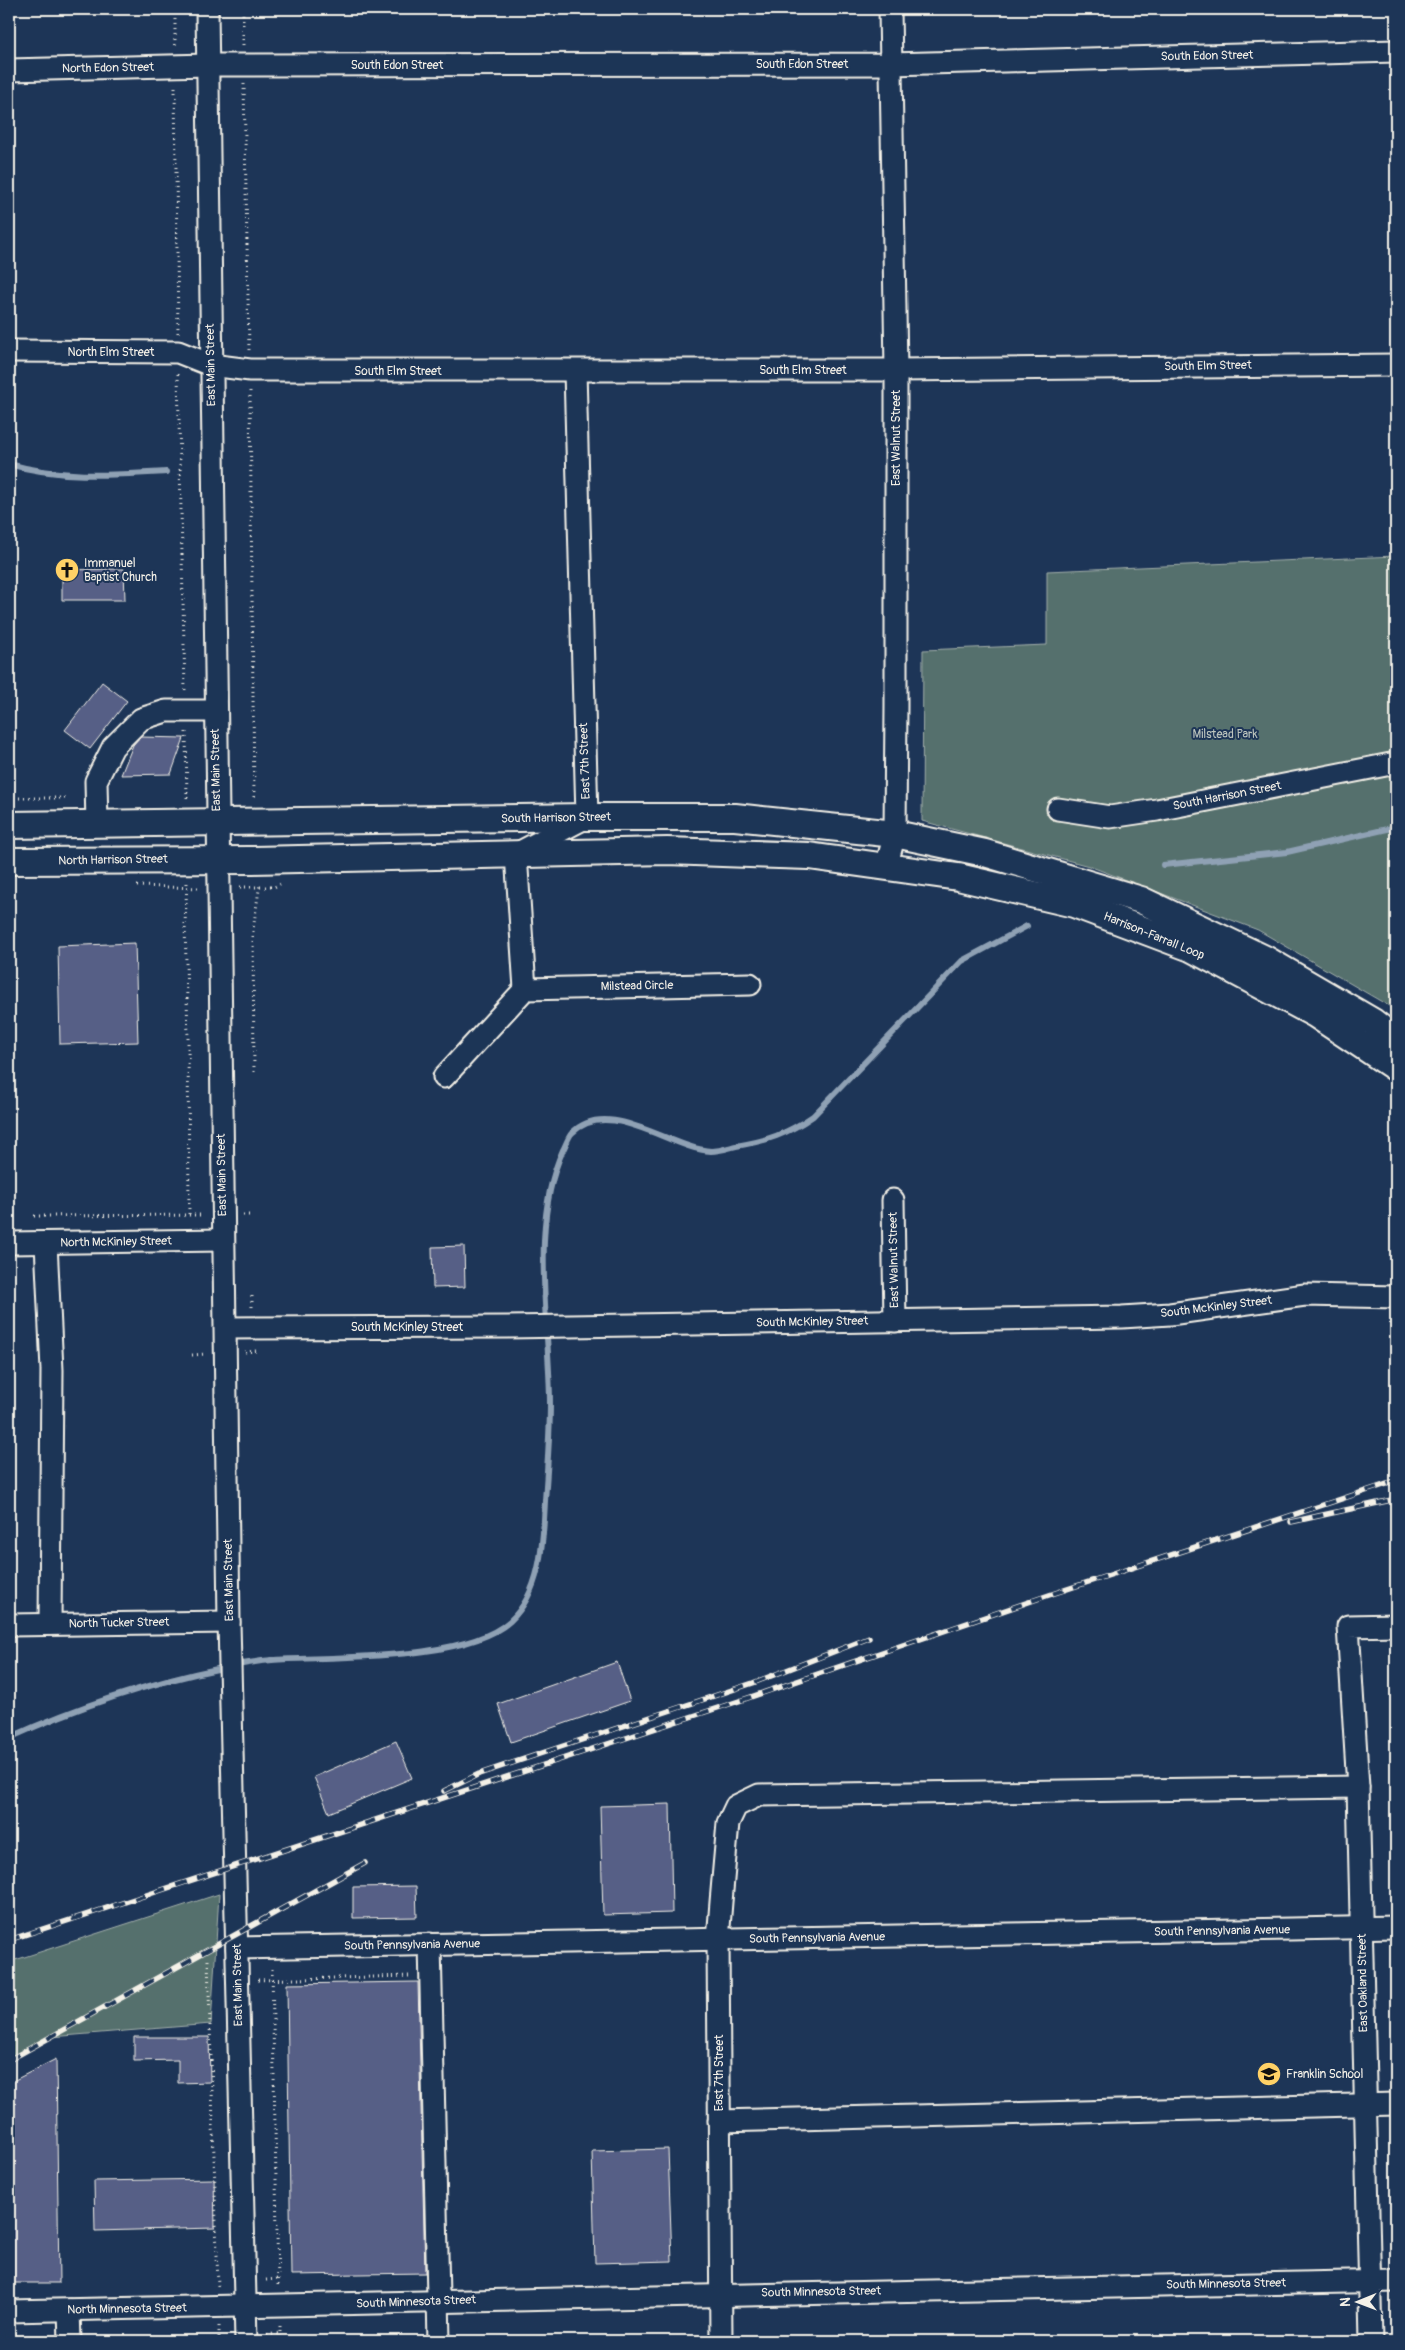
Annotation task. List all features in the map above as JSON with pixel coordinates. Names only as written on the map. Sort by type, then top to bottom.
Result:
[{"type":"main road","name":"South Harrison Street","points":[[217,823],[587,817],[735,817],[895,834]]},
{"type":"main road","points":[[9,825],[217,823]]},
{"type":"main road","name":"Harrison-Farrall Loop","points":[[895,834],[985,853],[1141,900],[1265,959],[1373,1022],[1396,1040]]},
{"type":"main road","points":[[218,859],[254,860],[666,851],[809,856],[886,867]]},
{"type":"main road","name":"North Harrison Street","points":[[9,861],[218,859]]},
{"type":"main road","name":"Harrison-Farrall Loop","points":[[886,867],[958,877],[1074,904],[1191,948],[1315,1014],[1396,1068]]},
{"type":"street","name":"East Main Street","points":[[207,9],[229,1627],[246,2341]]},
{"type":"street","name":"East Walnut Street","points":[[886,867],[895,834],[896,370],[890,9]]},
{"type":"street","name":"South Edon Street","points":[[208,65],[890,64],[1396,51]]},
{"type":"street","name":"North Edon Street","points":[[9,70],[208,65]]},
{"type":"street","name":"North Elm Street","points":[[9,351],[178,352],[211,365]]},
{"type":"street","name":"South Elm Street","points":[[211,365],[250,370],[575,371],[1396,365]]},
{"type":"street","name":"East 7th Street","points":[[516,854],[587,817],[575,371]]},
{"type":"street","points":[[97,825],[96,781],[113,747],[141,719],[166,711],[216,711]]},
{"type":"street","name":"South Harrison Street","points":[[1058,809],[1110,817],[1157,810],[1396,763]]},
{"type":"street","points":[[444,1077],[525,989],[516,854]]},
{"type":"street","name":"Milstead Circle","points":[[525,989],[750,984]]},
{"type":"street","name":"East Walnut Street","points":[[893,1200],[895,1321]]},
{"type":"street","name":"North McKinley Street","points":[[9,1243],[223,1240]]},
{"type":"street","points":[[46,1242],[52,1370],[50,1624]]},
{"type":"street","name":"South McKinley Street","points":[[226,1328],[508,1327],[1122,1317],[1170,1314],[1305,1295],[1396,1297]]},
{"type":"street","name":"North Tucker Street","points":[[9,1625],[229,1627]]},
{"type":"street","name":"East Oakland Street","points":[[1371,2341],[1358,1788],[1348,1626],[1396,1625]]},
{"type":"street","name":"East 7th Street","points":[[722,2341],[718,1940],[724,1850],[728,1823],[736,1806],[759,1795],[1358,1788]]},
{"type":"street","name":"South Pennsylvania Avenue","points":[[237,1948],[1396,1927]]},
{"type":"street","points":[[430,1944],[439,2341]]},
{"type":"street","points":[[719,2120],[1396,2104]]},
{"type":"street","name":"South Minnesota Street","points":[[246,2307],[721,2294],[1396,2281]]},
{"type":"street","name":"North Minnesota Street","points":[[9,2311],[246,2307]]},
{"type":"street","points":[[69,2310],[70,2341]]},
{"type":"path","points":[[175,9],[178,352],[188,799],[183,824]]},
{"type":"path","points":[[243,9],[250,370],[254,822]]},
{"type":"path","points":[[186,859],[185,924],[189,1215]]},
{"type":"path","points":[[254,860],[261,886],[253,930],[254,1072]]},
{"type":"path","points":[[34,1216],[253,1215]]},
{"type":"path","points":[[272,1947],[280,2341]]},
{"type":"path","points":[[208,1960],[219,2341]]},
{"type":"path","points":[[238,1981],[412,1976]]},
{"type":"green space","name":"Milstead Park","points":[[1396,556],[1396,1010],[1258,930],[1089,866],[922,821],[923,650],[1047,645],[1047,571]]},
{"type":"green space","points":[[219,1894],[211,2024],[51,2037],[9,2062],[9,1962]]},
{"type":"building","points":[[124,569],[125,600],[62,600],[62,570]]},
{"type":"building","points":[[102,682],[127,701],[90,749],[65,730]]},
{"type":"building","points":[[140,737],[184,738],[171,774],[121,775],[133,745]]},
{"type":"building","points":[[135,943],[138,1042],[60,1044],[58,946]]},
{"type":"building","points":[[464,1246],[465,1287],[433,1288],[432,1247]]},
{"type":"building","points":[[617,1662],[630,1701],[511,1742],[498,1704]]},
{"type":"building","points":[[396,1741],[412,1778],[329,1813],[314,1777]]},
{"type":"building","points":[[670,1804],[672,1913],[603,1915],[600,1806]]},
{"type":"building","points":[[416,1886],[417,1917],[353,1918],[353,1887]]},
{"type":"building","points":[[418,1982],[425,2273],[291,2275],[287,1984]]},
{"type":"building","points":[[134,2037],[209,2037],[210,2082],[178,2083],[178,2060],[134,2061]]},
{"type":"building","points":[[56,2059],[59,2283],[9,2283],[9,2083]]},
{"type":"building","points":[[668,2149],[672,2261],[595,2263],[592,2151]]},
{"type":"building","points":[[214,2179],[215,2228],[95,2231],[94,2181]]},
{"type":"waterway","points":[[9,464],[28,469],[67,474],[106,475],[166,472]]},
{"type":"waterway","points":[[1163,865],[1287,852],[1396,827]]},
{"type":"waterway","points":[[9,1738],[87,1706],[195,1674],[241,1664],[266,1661],[362,1657],[431,1650],[462,1644],[489,1634],[510,1621],[521,1609],[529,1595],[539,1565],[543,1532],[550,1404],[544,1242],[547,1210],[553,1179],[563,1150],[572,1133],[587,1123],[603,1120],[621,1122],[640,1127],[695,1148],[711,1151],[757,1142],[794,1128],[813,1116],[962,961],[1027,926]]},
{"type":"railway","points":[[9,1940],[742,1700],[1052,1594],[1396,1481]]},
{"type":"railway","points":[[1291,1522],[1396,1499]]},
{"type":"railway","points":[[444,1791],[479,1774],[753,1683],[869,1638]]},
{"type":"railway","points":[[9,2060],[365,1863]]},
{"type":"place","name":"Immanuel Baptist Church","points":[[67,570]]},
{"type":"place","name":"Franklin School","points":[[1269,2074]]}]
